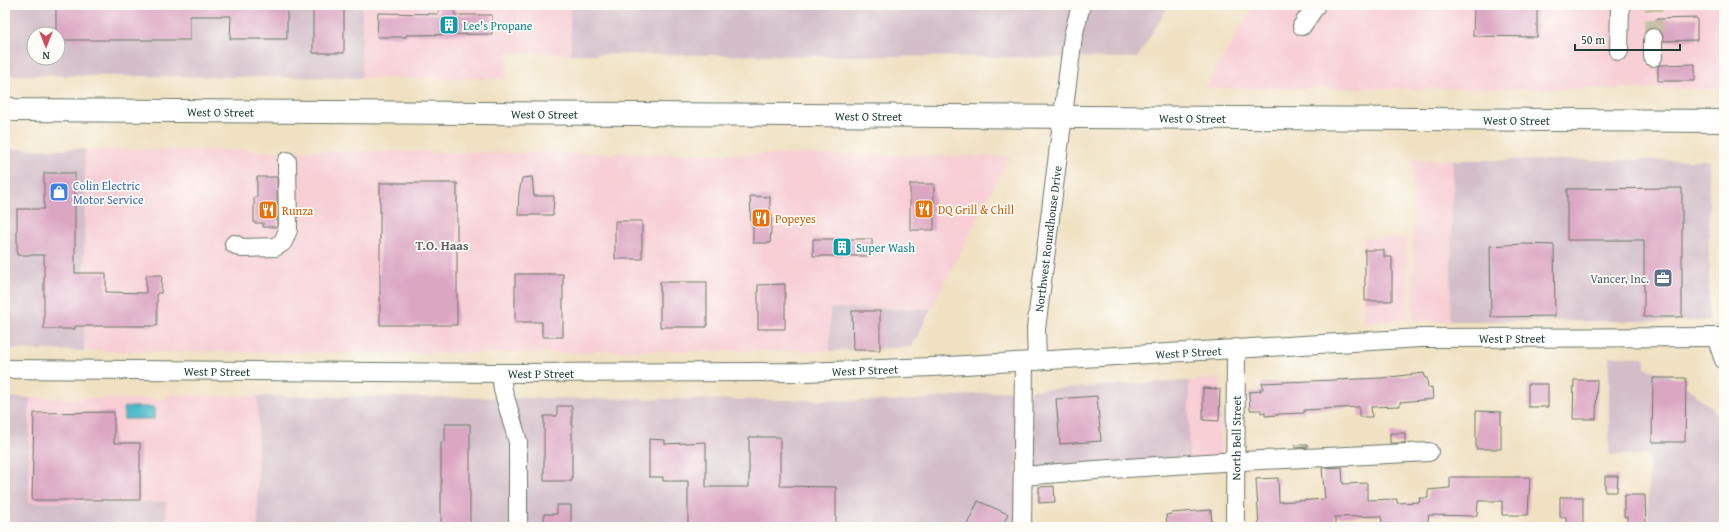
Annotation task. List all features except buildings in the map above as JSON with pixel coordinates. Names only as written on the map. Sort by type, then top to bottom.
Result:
[{"type":"main road","name":"West O Street","points":[[8,110],[1724,121]]},
{"type":"street","name":"Northwest Roundhouse Drive","points":[[1022,527],[1023,476],[1031,361],[1073,36],[1081,5]]},
{"type":"street","points":[[1619,51],[1620,5]]},
{"type":"street","points":[[1302,26],[1315,7]]},
{"type":"street","points":[[1653,38],[1653,57]]},
{"type":"street","points":[[234,244],[242,248],[275,247],[283,242],[288,230],[287,161]]},
{"type":"street","points":[[1720,337],[1724,360]]},
{"type":"street","name":"West P Street","points":[[5,369],[501,373],[805,372],[1031,361],[1421,338],[1720,337]]},
{"type":"street","name":"North Bell Street","points":[[1235,527],[1236,348]]},
{"type":"street","points":[[501,373],[503,390],[518,442],[518,527]]},
{"type":"street","points":[[1023,476],[1236,461],[1429,452]]},
{"type":"shaded area","points":[[5,5],[362,5],[362,78],[5,75]]},
{"type":"shaded area","points":[[362,5],[570,5],[571,54],[507,53],[507,79],[362,78]]},
{"type":"shaded area","points":[[570,5],[1169,5],[1137,58],[571,54]]},
{"type":"shaded area","points":[[1254,5],[1724,5],[1724,89],[1205,88]]},
{"type":"shaded area","points":[[5,149],[85,149],[84,351],[5,349]]},
{"type":"shaded area","points":[[85,149],[1010,156],[931,309],[830,308],[830,351],[379,353],[84,351]]},
{"type":"shaded area","points":[[1413,160],[1453,160],[1450,321],[1413,321]]},
{"type":"shaded area","points":[[1453,160],[1709,160],[1709,321],[1450,321]]},
{"type":"shaded area","points":[[1364,238],[1407,238],[1407,320],[1363,322]]},
{"type":"shaded area","points":[[830,308],[931,309],[912,347],[830,351]]},
{"type":"shaded area","points":[[1609,356],[1645,357],[1645,368],[1668,375],[1684,385],[1711,407],[1721,421],[1724,427],[1724,527],[1648,527],[1649,455],[1609,455]]},
{"type":"shaded area","points":[[1221,378],[1221,458],[1189,460],[1189,381]]},
{"type":"shaded area","points":[[1189,381],[1189,460],[1029,472],[1030,390]]},
{"type":"shaded area","points":[[1018,390],[1016,527],[258,527],[258,396],[904,401]]},
{"type":"shaded area","points":[[166,395],[258,396],[258,527],[166,527],[165,502],[29,502],[30,398],[166,399]]},
{"type":"shaded area","points":[[5,397],[30,398],[29,502],[166,502],[166,527],[5,527]]},
{"type":"water","points":[[124,407],[154,407],[154,419],[124,419]]},
{"type":"tunnel","points":[[1653,38],[1654,5]]},
{"type":"place","name":"Lee's Propane","points":[[449,25]]},
{"type":"place","name":"Colin Electric Motor Service","points":[[59,192]]},
{"type":"place","name":"DQ Grill & Chill","points":[[924,209]]},
{"type":"place","name":"Runza","points":[[268,210]]},
{"type":"place","name":"Popeyes","points":[[761,218]]},
{"type":"place","name":"Super Wash","points":[[842,247]]},
{"type":"place","name":"Vancer, Inc.","points":[[1663,278]]},
{"type":"district","name":"T.O. Haas","points":[[442,245]]}]
